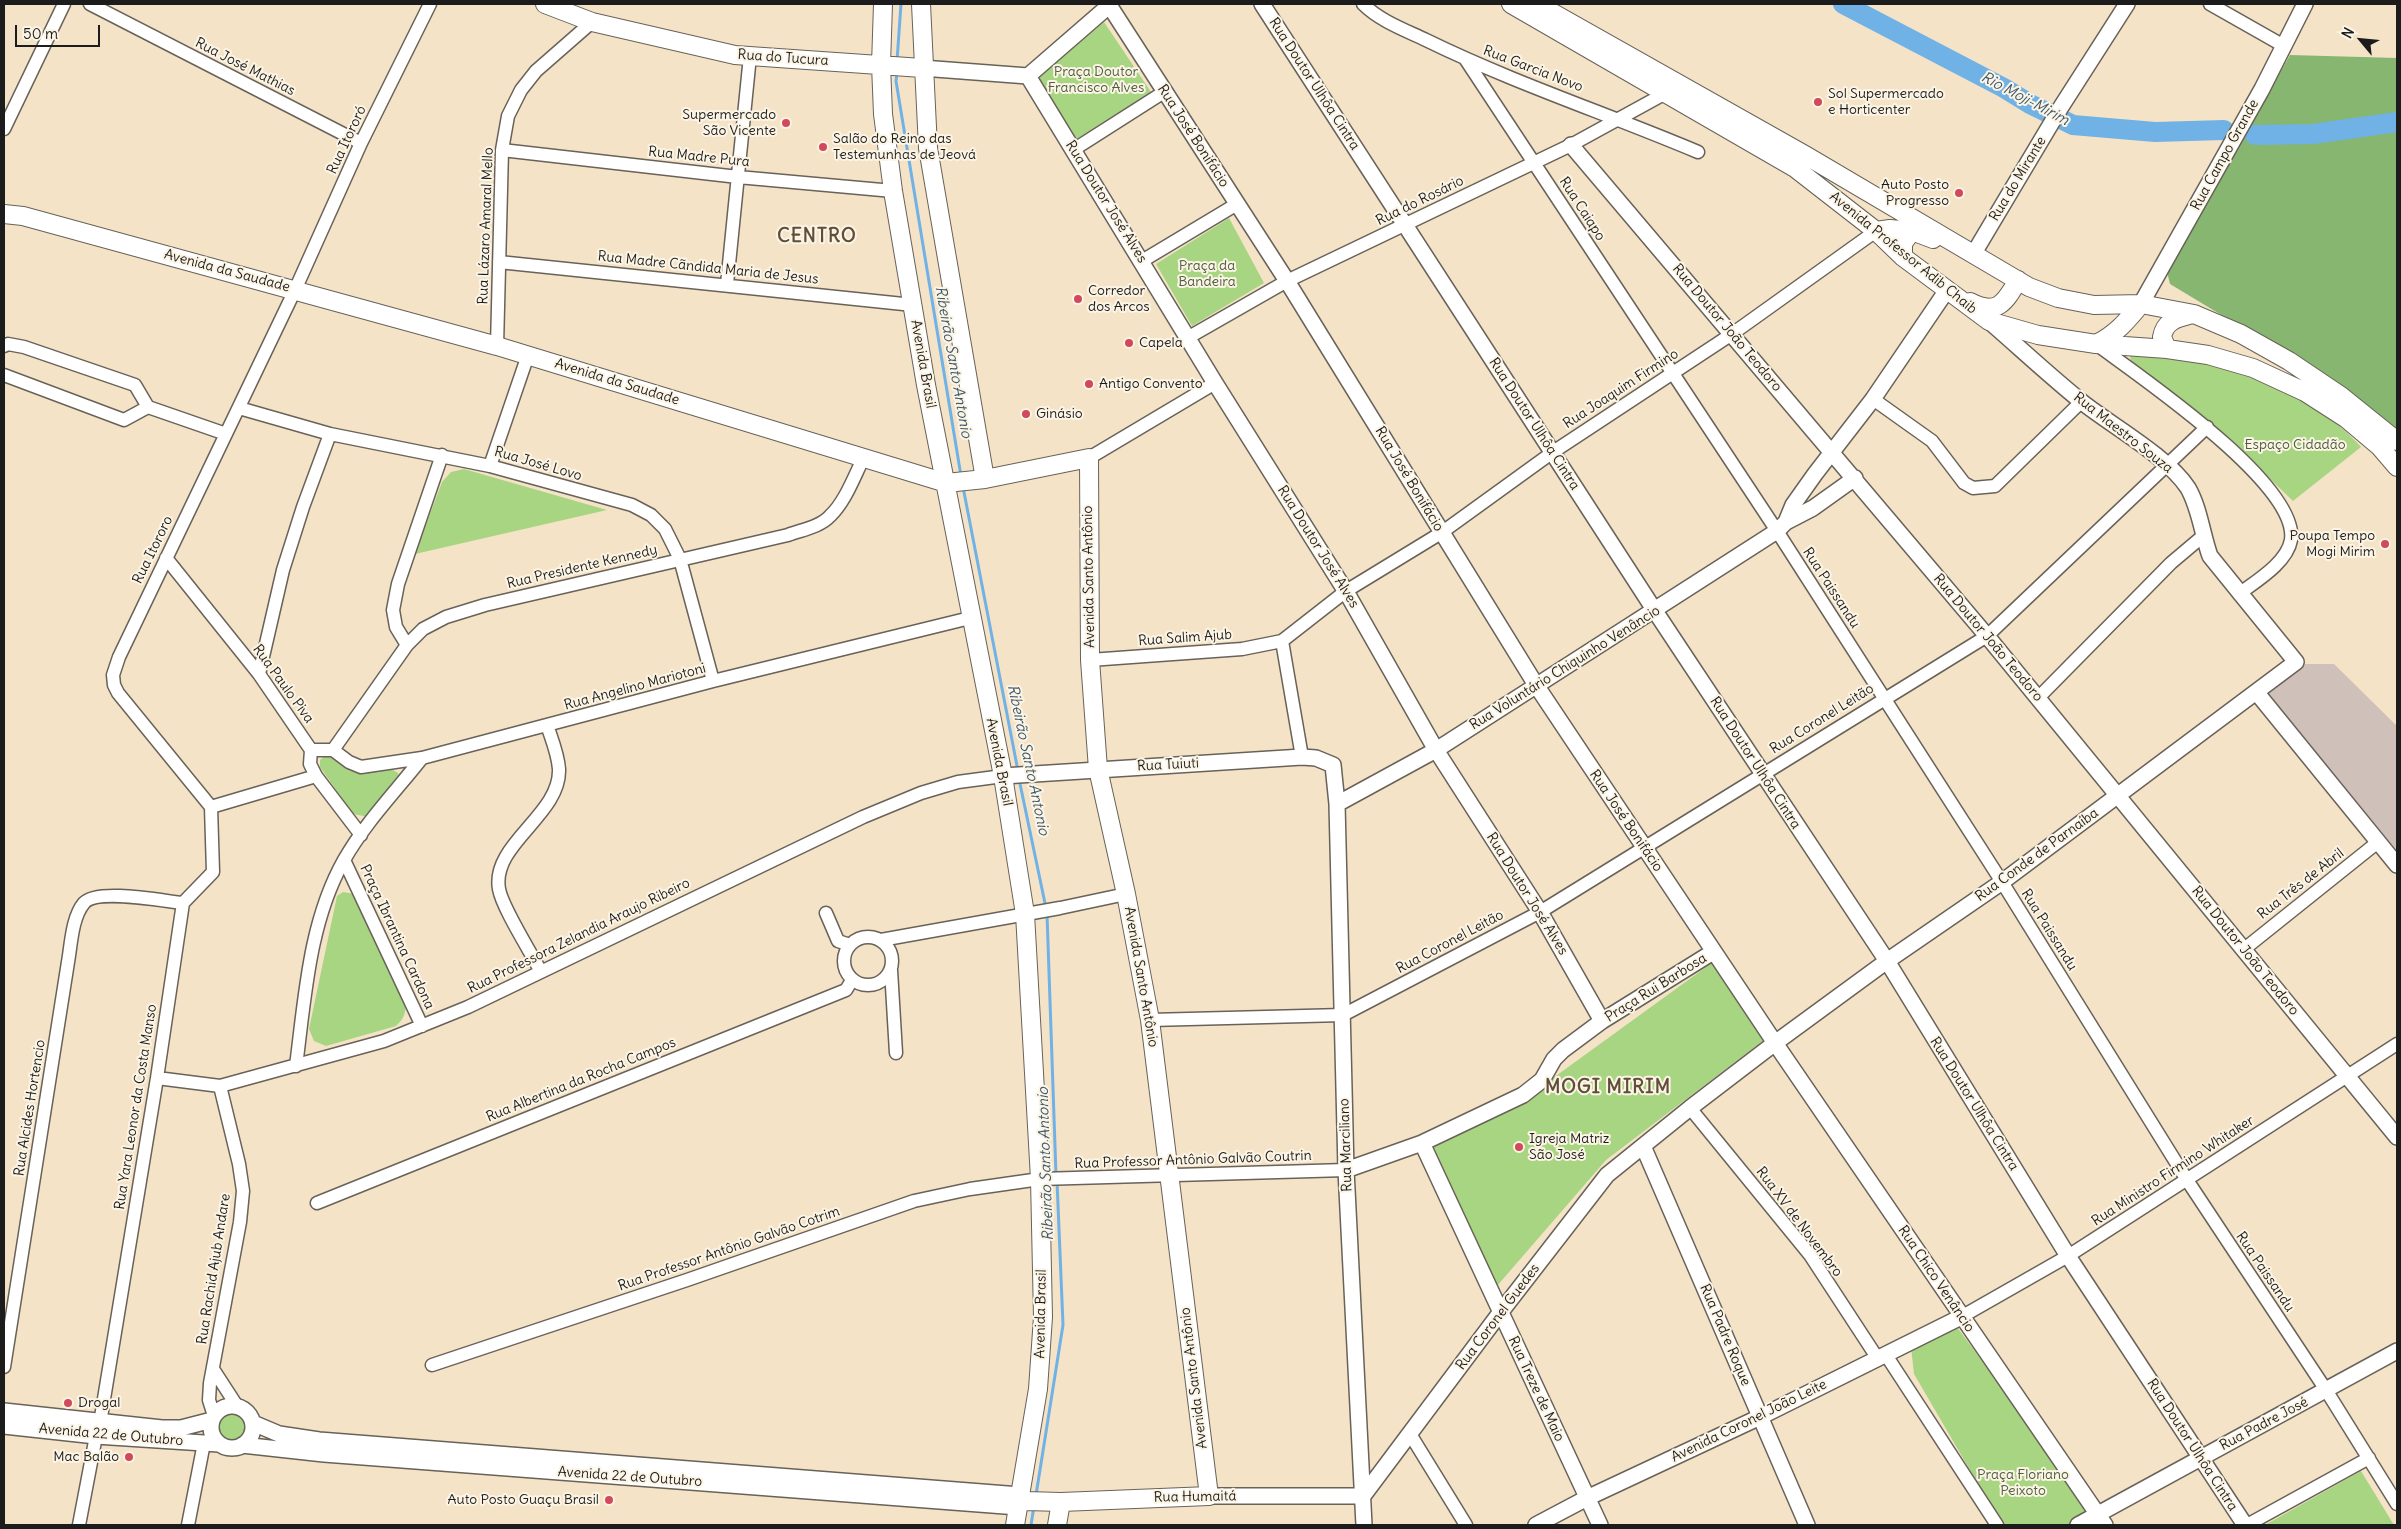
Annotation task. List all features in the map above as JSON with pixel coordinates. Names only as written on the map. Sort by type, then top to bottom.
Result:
[{"type":"main road","name":"Rua do Tucura","points":[[545,4],[592,22],[734,55],[917,68]]},
{"type":"main road","name":"Avenida Brasil","points":[[883,4],[884,114],[893,191],[913,305],[951,482],[970,618],[1008,776],[1032,913],[1046,1179],[1044,1317],[1038,1389],[1023,1501],[1015,1525]]},
{"type":"main road","points":[[920,4],[917,68],[980,480]]},
{"type":"main road","name":"Avenida Professor Adib Chaib","points":[[1511,4],[1795,168],[1876,231],[1903,256],[1989,321],[2038,335],[2096,344],[2167,349],[2208,355],[2253,368],[2305,392],[2347,419],[2379,446],[2397,467]]},
{"type":"main road","name":"Avenida Professor Adib Chaib","points":[[1538,4],[2018,280],[2058,298],[2094,305],[2141,304],[2194,314],[2241,334],[2289,361],[2341,396],[2397,441]]},
{"type":"main road","name":"Avenida da Saudade","points":[[4,214],[31,218],[497,346],[863,459],[951,482],[980,480],[1089,458]]},
{"type":"main road","points":[[1876,231],[1890,228],[1912,231],[1974,253]]},
{"type":"main road","points":[[1903,256],[1903,242],[1912,231]]},
{"type":"main road","points":[[1947,290],[1981,308],[1990,309],[2005,301],[2018,280]]},
{"type":"main road","points":[[2096,344],[2110,337],[2123,326],[2141,304]]},
{"type":"main road","points":[[2167,349],[2162,338],[2166,325],[2172,321],[2194,314]]},
{"type":"main road","name":"Avenida Santo Antônio","points":[[1089,458],[1090,660],[1098,770],[1126,894],[1150,1020],[1209,1496]]},
{"type":"main road","name":"Rua Humaitá","points":[[1023,1501],[1054,1502],[1209,1496]]},
{"type":"main road","points":[[1054,1502],[1057,1525]]},
{"type":"street","points":[[4,129],[64,4]]},
{"type":"street","name":"Rua José Mathias","points":[[90,4],[361,143]]},
{"type":"street","name":"Rua Itororó","points":[[295,290],[361,143],[430,4]]},
{"type":"street","points":[[1028,76],[1110,4]]},
{"type":"street","name":"Rua José Bonifácio","points":[[1110,4],[1164,92],[1287,282],[1536,685],[1713,952]]},
{"type":"street","name":"Rua Doutor Ulhôa Cintra","points":[[1262,4],[1404,226],[1762,775],[1887,961],[2068,1256],[2246,1525]]},
{"type":"street","name":"Rua Garcia Novo","points":[[1364,4],[1386,20],[1466,60],[1618,118],[1698,152]]},
{"type":"street","name":"Rua do Mirante","points":[[1974,253],[2048,128],[2127,4]]},
{"type":"street","points":[[2210,4],[2284,46]]},
{"type":"street","name":"Rua Campo Grande","points":[[2141,304],[2262,90],[2305,4]]},
{"type":"street","name":"Rua Lázaro Amaral Mello","points":[[497,346],[502,150],[508,116],[521,90],[536,71],[592,22]]},
{"type":"street","points":[[727,284],[750,56]]},
{"type":"street","name":"Rua Caiapo","points":[[1466,60],[1672,374]]},
{"type":"street","name":"Rua do Tucura","points":[[917,68],[1028,76]]},
{"type":"street","name":"Rua Doutor José Alves","points":[[1028,76],[1215,383],[1346,591],[1436,750],[1540,912],[1602,1021]]},
{"type":"street","points":[[1073,150],[1164,92]]},
{"type":"street","name":"Rua do Rosário","points":[[1188,337],[1287,282],[1572,145],[1664,94]]},
{"type":"street","name":"Rua Doutor João Teodoro","points":[[1572,145],[1833,451],[1987,636],[2119,795],[2397,1138]]},
{"type":"street","name":"Rua Madre Pura","points":[[502,150],[738,177],[893,191]]},
{"type":"street","points":[[1142,261],[1237,204]]},
{"type":"street","name":"Rua Joaquim Firmino","points":[[1282,641],[1346,591],[1441,533],[1553,452],[1732,334],[1876,231]]},
{"type":"street","name":"Rua Madre Cãndida Maria de Jesus","points":[[499,262],[727,284],[913,305]]},
{"type":"street","name":"Rua Itororo","points":[[211,807],[114,686],[113,675],[119,657],[295,290]]},
{"type":"street","points":[[1781,527],[1793,505],[1873,399],[1947,290]]},
{"type":"street","name":"Rua Maestro Souza","points":[[1989,321],[2082,402],[2168,466],[2186,486],[2196,503],[2203,536],[2210,556],[2296,662]]},
{"type":"street","points":[[4,346],[8,344],[24,347],[135,385],[148,407],[226,434]]},
{"type":"street","points":[[2096,344],[2207,427],[2261,480],[2285,511],[2290,524],[2291,539],[2288,550],[2279,562],[2239,594]]},
{"type":"street","points":[[490,466],[528,355]]},
{"type":"street","name":"Rua Paissandu","points":[[1672,374],[1781,527],[1884,698],[2002,882],[2187,1180],[2326,1390],[2397,1504]]},
{"type":"street","points":[[4,376],[124,420],[148,407]]},
{"type":"street","name":"Avenida da Saudade","points":[[1089,458],[1215,383]]},
{"type":"street","points":[[1873,399],[1932,441],[1964,482],[1973,488],[1995,486],[2082,402]]},
{"type":"street","name":"Rua José Lovo","points":[[239,408],[330,434],[490,466],[632,505],[651,515],[665,529],[680,559],[714,681]]},
{"type":"street","name":"Rua Coronel Leitão","points":[[1150,1020],[1344,1015],[1540,912],[1987,636],[2207,427]]},
{"type":"street","points":[[259,674],[283,570],[303,507],[330,434]]},
{"type":"street","points":[[407,645],[396,627],[393,610],[398,584],[442,455]]},
{"type":"street","name":"Rua Presidente Kennedy","points":[[333,750],[407,645],[423,629],[446,617],[485,605],[788,535],[815,526],[830,517],[846,494],[863,459]]},
{"type":"street","name":"Rua Voluntário Chiquinho Venâncio","points":[[1337,804],[1436,750],[1655,611],[1781,527],[1813,508],[1855,478]]},
{"type":"street","points":[[2038,698],[2171,563],[2203,536]]},
{"type":"street","name":"Rua Paulo Piva","points":[[166,558],[259,674],[311,750],[310,764],[316,776],[361,835]]},
{"type":"street","name":"Rua Angelino Mariotoni","points":[[333,750],[348,762],[361,767],[422,758],[714,681],[970,618]]},
{"type":"street","points":[[1282,641],[1302,757]]},
{"type":"street","name":"Rua Salim Ajub","points":[[1090,660],[1242,649],[1282,641]]},
{"type":"street","name":"Rua Conde de Parnaíba","points":[[1775,1043],[1887,961],[2002,882],[2296,662]]},
{"type":"street","points":[[2257,693],[2397,865]]},
{"type":"street","points":[[540,970],[499,889],[498,873],[507,854],[546,806],[556,787],[559,771],[557,753],[547,726]]},
{"type":"street","points":[[311,750],[333,750]]},
{"type":"street","name":"Rua Tuiuti","points":[[1008,776],[1302,757],[1316,758],[1332,764]]},
{"type":"street","points":[[296,1066],[310,965],[330,892],[344,860],[361,835],[422,758]]},
{"type":"street","name":"Rua Marciliano","points":[[1332,764],[1337,804],[1344,1015],[1346,1170],[1364,1525]]},
{"type":"street","points":[[182,903],[213,872],[211,807],[316,776]]},
{"type":"street","name":"Rua Professora Zelandia Araujo Ribeiro","points":[[157,1078],[220,1086],[384,1041],[468,1006],[540,970],[879,810],[921,793],[958,782],[1008,776]]},
{"type":"street","name":"Rua Três de Abril","points":[[2243,950],[2378,842]]},
{"type":"street","name":"Praça Ibrantina Cardona","points":[[344,860],[422,1026]]},
{"type":"street","points":[[891,970],[886,977],[874,985],[858,984],[847,974],[843,959],[850,945],[864,937],[880,940],[1060,908],[1126,894]]},
{"type":"street","name":"Rua Alcides Hortencio","points":[[4,1367],[78,914],[84,902],[93,897],[109,895],[182,903]]},
{"type":"street","name":"Rua Yara Leonor da Costa Manso","points":[[79,1525],[98,1429],[157,1078],[182,903]]},
{"type":"street","points":[[826,913],[838,941],[850,945]]},
{"type":"street","points":[[880,940],[891,953],[896,1053]]},
{"type":"street","name":"Praça Rui Barbosa","points":[[1346,1170],[1422,1143],[1523,1095],[1542,1080],[1554,1058],[1563,1050],[1602,1021],[1713,952],[1775,1043]]},
{"type":"street","name":"Rua Albertina da Rocha Campos","points":[[317,1203],[846,990],[852,980]]},
{"type":"street","points":[[1643,1146],[1775,1043]]},
{"type":"street","name":"Rua Chico Venâncio","points":[[1775,1043],[2101,1520]]},
{"type":"street","name":"Rua Ministro Firmino Whitaker","points":[[1961,1317],[2068,1256],[2397,1044]]},
{"type":"street","name":"Rua Rachid Ajub Andare","points":[[213,1418],[209,1400],[240,1222],[242,1191],[239,1164],[220,1086]]},
{"type":"street","name":"Rua XV de Novembro","points":[[1690,1108],[1810,1255],[1882,1357]]},
{"type":"street","name":"Rua Treze de Maio","points":[[1422,1143],[1600,1525]]},
{"type":"street","name":"Rua Coronel Guedes","points":[[1363,1496],[1500,1313],[1607,1175],[1643,1146]]},
{"type":"street","name":"Rua Padre Roque","points":[[1643,1146],[1807,1525]]},
{"type":"street","name":"Rua Professor Antônio Galvão Coutrin","points":[[1046,1179],[1346,1170]]},
{"type":"street","name":"Rua Professor Antônio Galvão Cotrim","points":[[432,1365],[687,1280],[914,1201],[970,1189],[1046,1179]]},
{"type":"street","name":"Avenida Coronel João Leite","points":[[1536,1525],[1587,1498],[1760,1417],[1961,1317]]},
{"type":"street","name":"Rua Padre José","points":[[2078,1525],[2101,1520],[2202,1458],[2397,1350]]},
{"type":"street","points":[[1882,1357],[1997,1525]]},
{"type":"street","points":[[212,1443],[230,1448],[242,1445],[251,1436],[253,1423],[249,1414],[237,1406],[213,1369]]},
{"type":"street","points":[[188,1525],[212,1443],[213,1418],[226,1406],[237,1406]]},
{"type":"street","name":"Avenida 22 de Outubro","points":[[4,1411],[98,1429],[212,1443]]},
{"type":"street","name":"Avenida 22 de Outubro","points":[[4,1426],[98,1429],[171,1428],[213,1418]]},
{"type":"street","name":"Avenida 22 de Outubro","points":[[253,1423],[279,1434],[319,1440],[1023,1501]]},
{"type":"street","points":[[1410,1434],[1466,1525]]},
{"type":"street","name":"Avenida 22 de Outubro","points":[[242,1445],[324,1454],[1023,1501]]},
{"type":"street","points":[[2246,1525],[2369,1458]]},
{"type":"street","name":"Rua Humaitá","points":[[1209,1496],[1363,1496]]},
{"type":"shaded area","points":[[2302,664],[2334,664],[2397,726],[2397,851],[2263,695]]},
{"type":"green space","name":"Praça Doutor Francisco Alves","points":[[1104,22],[1151,92],[1076,139],[1039,78]]},
{"type":"green space","points":[[2290,55],[2397,58],[2397,431],[2233,322],[2170,284],[2167,272]]},
{"type":"green space","name":"Praça da Bandeira","points":[[1229,218],[1264,283],[1192,326],[1156,264]]},
{"type":"green space","name":"Espaço Cidadão","points":[[2130,355],[2194,362],[2240,373],[2262,381],[2285,391],[2327,416],[2361,447],[2293,501],[2214,425],[2131,364]]},
{"type":"green space","points":[[464,469],[607,510],[415,554],[442,482],[451,472]]},
{"type":"green space","points":[[328,753],[357,771],[371,773],[390,768],[398,773],[399,776],[369,817],[353,814],[320,767],[320,760]]},
{"type":"green space","points":[[343,892],[354,894],[406,1002],[406,1009],[403,1018],[396,1026],[326,1046],[314,1041],[309,1029],[337,896]]},
{"type":"green space","points":[[1713,962],[1764,1040],[1606,1160],[1497,1286],[1433,1147],[1542,1086]]},
{"type":"green space","name":"Praça Floriano Peixoto","points":[[1957,1327],[2093,1512],[2071,1525],[2002,1525],[1914,1374],[1911,1347]]},
{"type":"green space","points":[[233,1411],[239,1412],[244,1416],[248,1421],[248,1433],[244,1438],[239,1442],[233,1443],[227,1442],[222,1438],[218,1433],[217,1427],[218,1421],[222,1416],[227,1412]]},
{"type":"green space","points":[[2361,1471],[2394,1525],[2265,1525]]},
{"type":"waterway","name":"Ribeirão Santo Antonio","points":[[897,61],[901,4]]},
{"type":"waterway","name":"Rio Moji-Mirim","points":[[1843,4],[2073,125],[2155,132],[2224,130]]},
{"type":"waterway","name":"Ribeirão Santo Antonio","points":[[897,73],[896,81],[961,476]]},
{"type":"waterway","name":"Rio Moji-Mirim","points":[[2255,135],[2313,134],[2397,122]]},
{"type":"waterway","name":"Ribeirão Santo Antonio","points":[[963,487],[1018,771]]},
{"type":"waterway","name":"Ribeirão Santo Antonio","points":[[1019,779],[1046,908]]},
{"type":"waterway","name":"Ribeirão Santo Antonio","points":[[1047,914],[1056,1175]]},
{"type":"waterway","name":"Ribeirão Santo Antonio","points":[[1036,1495],[1063,1325],[1057,1181]]},
{"type":"waterway","name":"Ribeirão Santo Antonio","points":[[1031,1525],[1034,1506]]},
{"type":"place","name":"Sol Supermercado e Horticenter","points":[[1818,102]]},
{"type":"place","name":"Supermercado São Vicente","points":[[786,123]]},
{"type":"place","name":"Salão do Reino das Testemunhas de Jeová","points":[[823,147]]},
{"type":"place","name":"Auto Posto Progresso","points":[[1959,193]]},
{"type":"place","name":"Corredor dos Arcos","points":[[1078,299]]},
{"type":"place","name":"Capela","points":[[1129,343]]},
{"type":"place","name":"Antigo Convento","points":[[1089,384]]},
{"type":"place","name":"Ginásio","points":[[1026,414]]},
{"type":"place","name":"Poupa Tempo Mogi Mirim","points":[[2385,544]]},
{"type":"place","name":"Igreja Matriz São José","points":[[1519,1147]]},
{"type":"place","name":"Drogal","points":[[68,1403]]},
{"type":"place","name":"Mac Balão","points":[[129,1457]]},
{"type":"place","name":"Auto Posto Guaçu Brasil","points":[[609,1500]]},
{"type":"district","name":"CENTRO","points":[[817,237]]},
{"type":"district","name":"MOGI MIRIM","points":[[1608,1088]]}]
